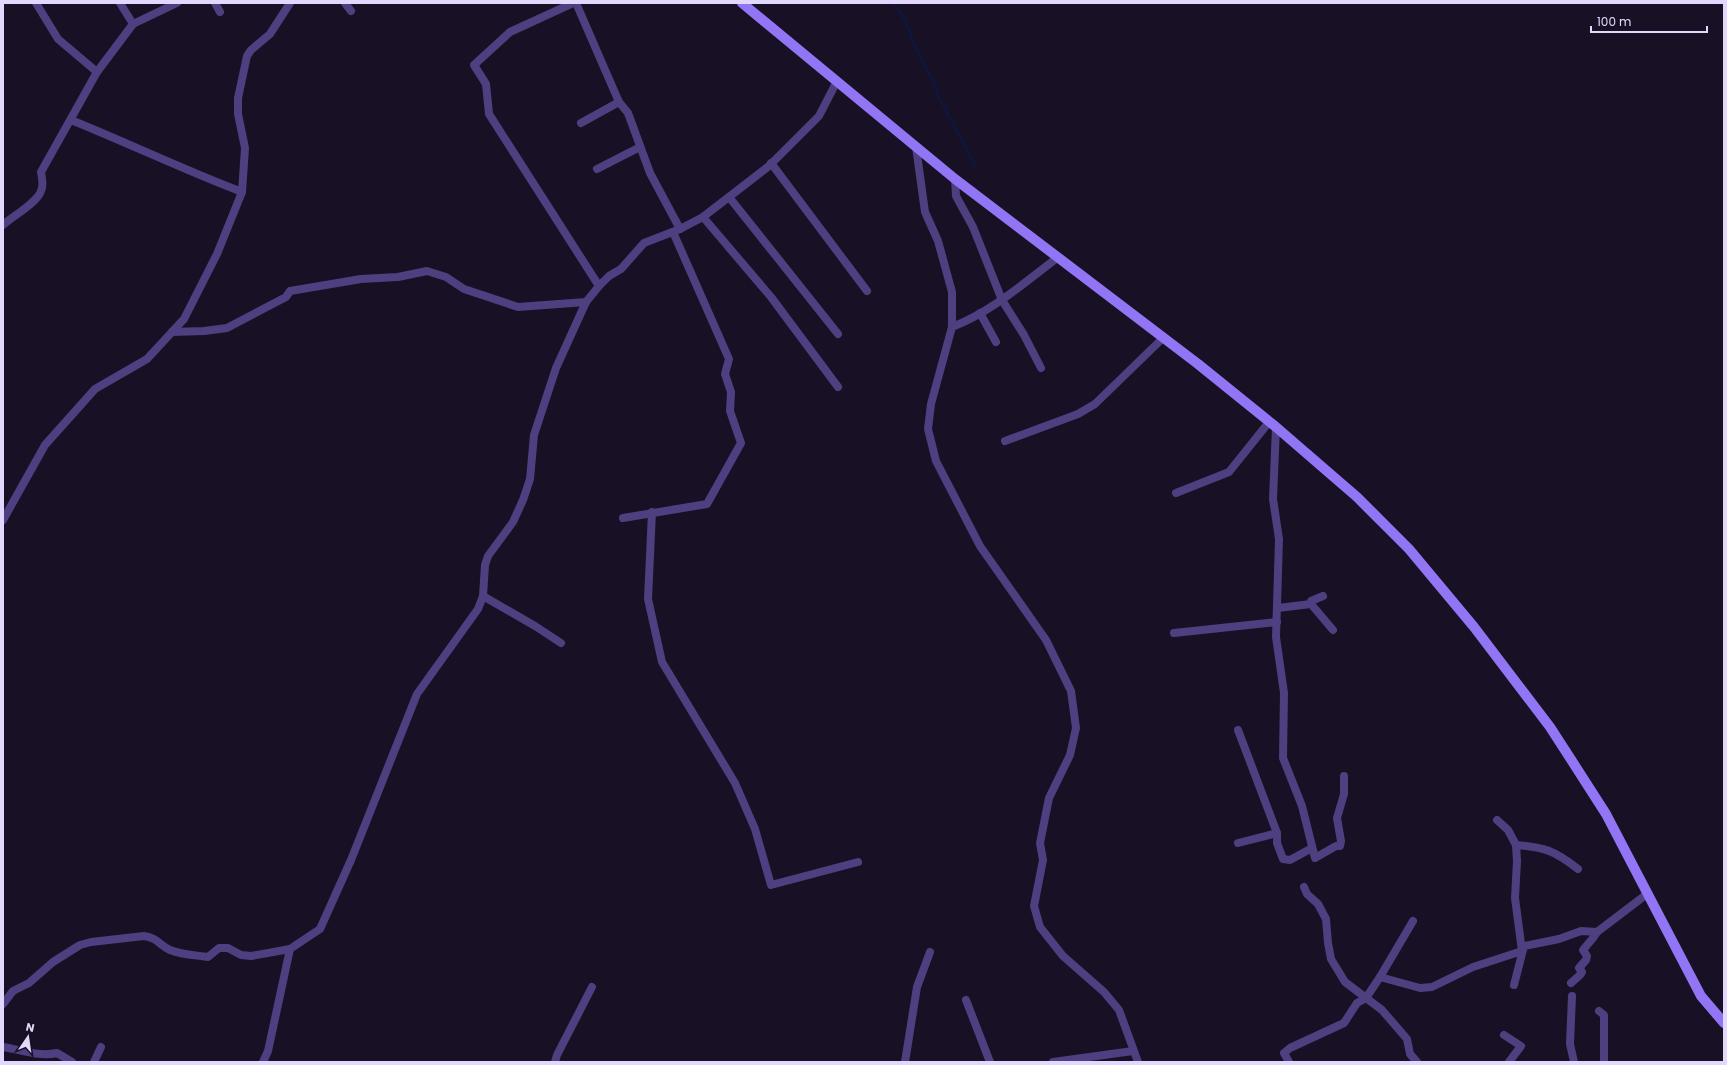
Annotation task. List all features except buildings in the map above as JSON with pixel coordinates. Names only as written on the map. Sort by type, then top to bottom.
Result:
[{"type":"main road","points":[[742,3],[955,179],[1163,338],[1273,425],[1357,497],[1409,549],[1474,627],[1550,727],[1606,814],[1701,996],[1724,1023]]},
{"type":"street","points":[[36,3],[58,39],[97,72]]},
{"type":"street","points":[[120,3],[133,24]]},
{"type":"street","points":[[3,224],[36,199],[42,191],[42,172],[97,72],[133,24],[177,3]]},
{"type":"street","points":[[215,3],[220,12]]},
{"type":"street","points":[[3,520],[45,445],[95,389],[147,359],[184,319],[217,254],[242,192],[245,148],[238,114],[238,98],[247,56],[251,50],[270,34],[290,3]]},
{"type":"street","points":[[345,3],[351,11]]},
{"type":"street","points":[[599,286],[489,114],[486,84],[474,65],[510,32],[574,3],[619,102],[628,113],[650,173],[677,231],[729,359],[724,374],[731,392],[730,411],[741,443],[707,504],[623,518]]},
{"type":"street","points":[[3,1004],[13,991],[29,983],[53,962],[80,945],[91,942],[144,936],[152,937],[167,949],[178,953],[208,957],[219,948],[228,948],[241,955],[251,956],[290,949],[320,929],[351,860],[417,694],[478,609],[483,596],[485,565],[488,556],[513,522],[523,500],[530,479],[534,435],[556,368],[586,302],[599,286],[621,269],[644,244],[677,231],[703,217],[771,163],[819,116],[837,81]]},
{"type":"street","points":[[581,123],[619,102]]},
{"type":"street","points":[[71,120],[242,192]]},
{"type":"street","points":[[597,170],[640,147]]},
{"type":"street","points":[[916,147],[925,212],[938,241],[952,292],[952,327],[931,404],[928,429],[936,461],[980,546],[1046,640],[1071,691],[1076,728],[1070,755],[1049,798],[1040,843],[1043,860],[1034,906],[1040,927],[1063,956],[1104,992],[1119,1010],[1138,1062]]},
{"type":"street","points":[[771,163],[867,290]]},
{"type":"street","points":[[955,179],[956,196],[973,227],[1002,300],[1024,335],[1041,368]]},
{"type":"street","points":[[729,197],[838,334]]},
{"type":"street","points":[[703,217],[771,297],[838,387]]},
{"type":"street","points":[[952,327],[968,321],[1002,300],[1057,258]]},
{"type":"street","points":[[172,332],[204,331],[227,328],[286,297],[290,291],[361,279],[398,277],[427,271],[446,277],[464,289],[518,306],[586,302]]},
{"type":"street","points":[[980,313],[996,342]]},
{"type":"street","points":[[1005,441],[1078,414],[1096,404],[1163,338]]},
{"type":"street","points":[[1176,493],[1229,472],[1273,425]]},
{"type":"street","points":[[1273,425],[1273,499],[1279,539],[1276,637],[1284,693],[1283,758],[1302,806],[1315,858],[1336,846],[1340,846],[1341,840],[1337,818],[1344,794],[1344,776]]},
{"type":"street","points":[[652,512],[648,599],[662,662],[735,783],[755,829],[771,885],[858,862]]},
{"type":"street","points":[[483,596],[561,643]]},
{"type":"street","points":[[1278,608],[1311,604],[1311,601],[1323,596]]},
{"type":"street","points":[[1311,604],[1333,630]]},
{"type":"street","points":[[1174,633],[1277,622]]},
{"type":"street","points":[[1238,730],[1277,833],[1278,843],[1283,859],[1286,861],[1290,860],[1312,848]]},
{"type":"street","points":[[1497,820],[1508,830],[1516,845],[1517,861],[1515,898],[1522,951]]},
{"type":"street","points":[[1238,843],[1277,833]]},
{"type":"street","points":[[1516,845],[1536,847],[1559,854],[1578,869]]},
{"type":"street","points":[[1304,887],[1307,894],[1318,904],[1326,919],[1331,960],[1346,982],[1382,1010],[1407,1039],[1410,1054],[1417,1062]]},
{"type":"street","points":[[1571,983],[1582,972],[1579,968],[1586,960],[1587,956],[1583,950],[1596,932],[1647,894]]},
{"type":"street","points":[[1289,1062],[1284,1053],[1290,1048],[1344,1023],[1357,1003],[1366,998],[1413,921]]},
{"type":"street","points":[[1514,986],[1524,946],[1559,939],[1581,931],[1596,932]]},
{"type":"street","points":[[263,1062],[268,1051],[290,949]]},
{"type":"street","points":[[1380,977],[1420,988],[1432,987],[1473,967],[1522,951]]},
{"type":"street","points":[[905,1062],[917,987],[930,952]]},
{"type":"street","points":[[555,1062],[556,1055],[592,988]]},
{"type":"street","points":[[1572,996],[1570,1044],[1574,1062]]},
{"type":"street","points":[[966,1000],[990,1062]]},
{"type":"street","points":[[1599,1011],[1604,1014],[1604,1062]]},
{"type":"street","points":[[1504,1035],[1521,1046],[1509,1062]]},
{"type":"street","points":[[3,1047],[46,1056],[57,1053],[72,1062]]},
{"type":"street","points":[[94,1062],[101,1047]]},
{"type":"street","points":[[1058,1062],[1133,1051]]},
{"type":"waterway","points":[[893,3],[901,14],[917,51],[938,90],[937,94],[975,165]]}]
